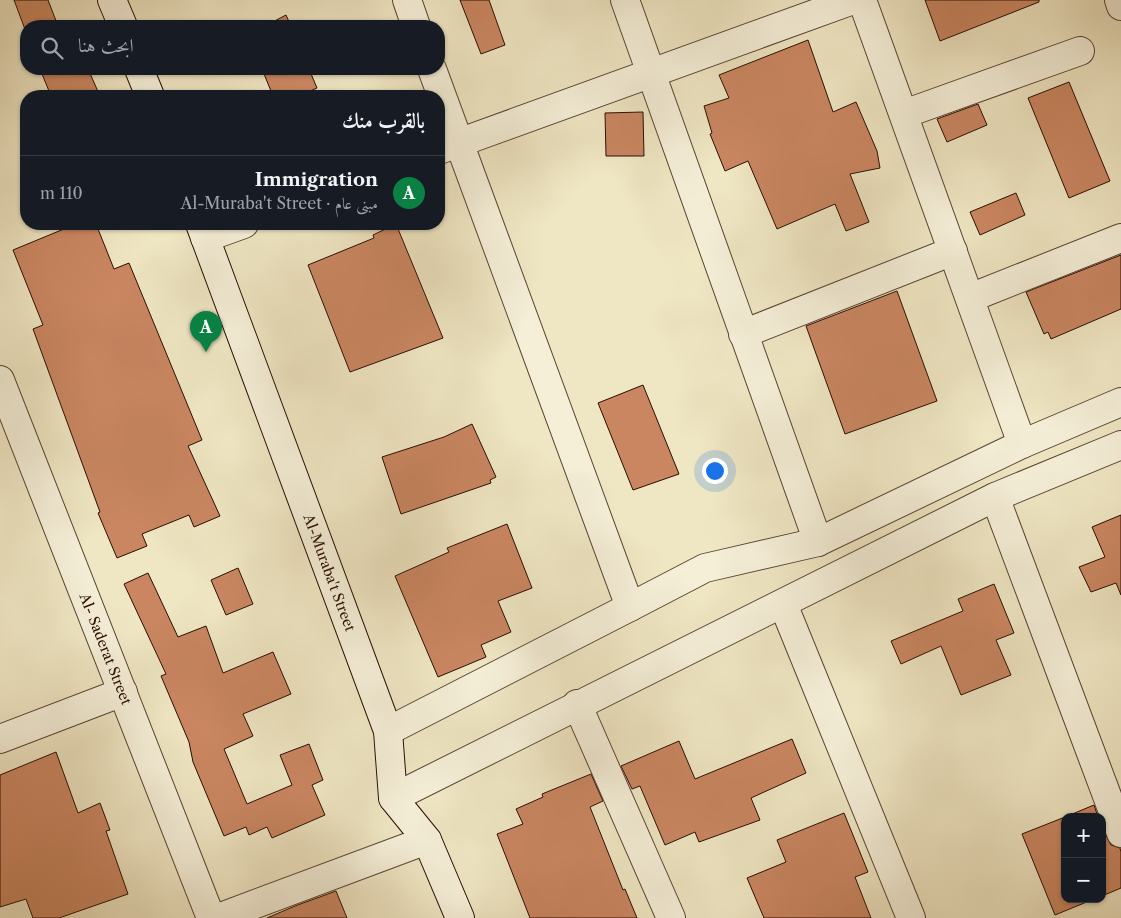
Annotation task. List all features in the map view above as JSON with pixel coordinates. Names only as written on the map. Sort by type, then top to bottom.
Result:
[{"type":"street","points":[[112,0],[120,20]]},
{"type":"street","points":[[407,0],[414,20]]},
{"type":"street","points":[[625,0],[818,542]]},
{"type":"street","points":[[449,147],[853,0]]},
{"type":"street","points":[[862,0],[1022,444]]},
{"type":"street","points":[[1119,0],[1121,6]]},
{"type":"street","points":[[904,114],[1080,51]]},
{"type":"street","points":[[141,75],[148,90]]},
{"type":"street","points":[[433,75],[437,90]]},
{"type":"street","points":[[445,129],[449,147],[630,607]]},
{"type":"street","name":"Al-Muraba't Street","points":[[203,231],[388,730],[393,798]]},
{"type":"street","points":[[970,298],[1121,238]]},
{"type":"street","points":[[743,334],[953,251]]},
{"type":"street","name":"Al- Saderat Street","points":[[0,380],[211,918]]},
{"type":"street","points":[[388,730],[705,568],[818,542],[1022,444],[1121,402]]},
{"type":"street","points":[[460,918],[427,840],[393,798],[577,704],[783,604],[995,497],[1121,445]]},
{"type":"street","points":[[995,497],[1121,833]]},
{"type":"street","points":[[783,604],[911,918]]},
{"type":"street","points":[[0,739],[123,692]]},
{"type":"street","points":[[577,704],[671,918]]},
{"type":"street","points":[[218,918],[427,840]]},
{"type":"building","points":[[14,0],[48,0],[56,20],[22,20]]},
{"type":"building","points":[[460,0],[489,0],[505,45],[481,54]]},
{"type":"building","points":[[925,0],[1039,0],[1039,2],[940,41]]},
{"type":"building","points":[[286,15],[288,20],[276,20]]},
{"type":"building","points":[[808,40],[833,112],[856,102],[877,151],[880,168],[850,174],[869,222],[846,231],[835,204],[777,229],[748,161],[725,171],[710,134],[712,133],[704,106],[729,98],[719,75]]},
{"type":"building","points":[[42,75],[91,75],[97,90],[49,90]]},
{"type":"building","points":[[264,75],[312,75],[317,88],[312,90],[271,90]]},
{"type":"building","points":[[1069,82],[1110,181],[1069,198],[1028,98]]},
{"type":"building","points":[[978,104],[987,125],[947,142],[937,119]]},
{"type":"building","points":[[643,112],[644,156],[606,156],[605,113]]},
{"type":"building","points":[[1016,193],[1025,215],[980,235],[970,212]]},
{"type":"building","points":[[61,230],[98,230],[114,269],[129,263],[202,440],[188,446],[220,516],[194,527],[189,515],[142,534],[147,546],[117,558],[98,513],[100,512],[33,329],[43,325],[13,250]]},
{"type":"building","points":[[383,230],[398,230],[443,338],[350,372],[308,265],[374,238],[373,235]]},
{"type":"building","points":[[1121,255],[1121,309],[1051,339],[1048,332],[1044,334],[1026,292]]},
{"type":"building","points":[[897,291],[937,401],[845,434],[806,326]]},
{"type":"building","points":[[643,385],[679,474],[633,490],[598,403]]},
{"type":"building","points":[[472,424],[496,477],[490,480],[491,483],[401,514],[382,457],[444,437]]},
{"type":"building","points":[[1121,515],[1121,595],[1116,583],[1091,592],[1079,567],[1105,557],[1092,527]]},
{"type":"building","points":[[507,524],[532,588],[498,601],[511,632],[481,645],[486,657],[438,677],[395,576],[449,552],[447,548]]},
{"type":"building","points":[[238,568],[253,604],[226,615],[211,580]]},
{"type":"building","points":[[148,573],[178,637],[206,626],[223,673],[273,652],[291,694],[243,714],[253,736],[224,749],[247,804],[292,785],[280,755],[309,744],[323,780],[312,785],[325,815],[272,838],[267,827],[249,835],[246,827],[224,836],[193,762],[189,742],[161,676],[166,674],[124,584]]},
{"type":"building","points":[[994,584],[1014,633],[996,640],[1011,675],[961,695],[941,646],[901,664],[891,641],[963,611],[958,599]]},
{"type":"building","points":[[792,739],[806,773],[751,798],[760,820],[699,842],[695,832],[665,845],[640,786],[632,789],[621,766],[679,741],[695,779]]},
{"type":"building","points":[[56,752],[78,813],[100,803],[110,830],[106,831],[128,894],[59,918],[33,918],[26,899],[0,907],[0,775]]},
{"type":"building","points":[[591,774],[603,801],[590,807],[623,890],[625,889],[637,918],[530,918],[497,834],[523,824],[516,809],[543,797],[542,794]]},
{"type":"building","points":[[1094,805],[1097,813],[1075,813]]},
{"type":"building","points":[[844,813],[868,872],[855,877],[871,918],[764,918],[747,878],[786,862],[777,840]]},
{"type":"building","points":[[1061,819],[1061,903],[1084,903],[1055,915],[1022,834]]},
{"type":"building","points":[[1106,836],[1111,845],[1120,848],[1121,888],[1106,894]]},
{"type":"building","points":[[336,891],[347,918],[267,918],[295,906]]},
{"type":"place","name":"Immigration","points":[[206,352]]}]
